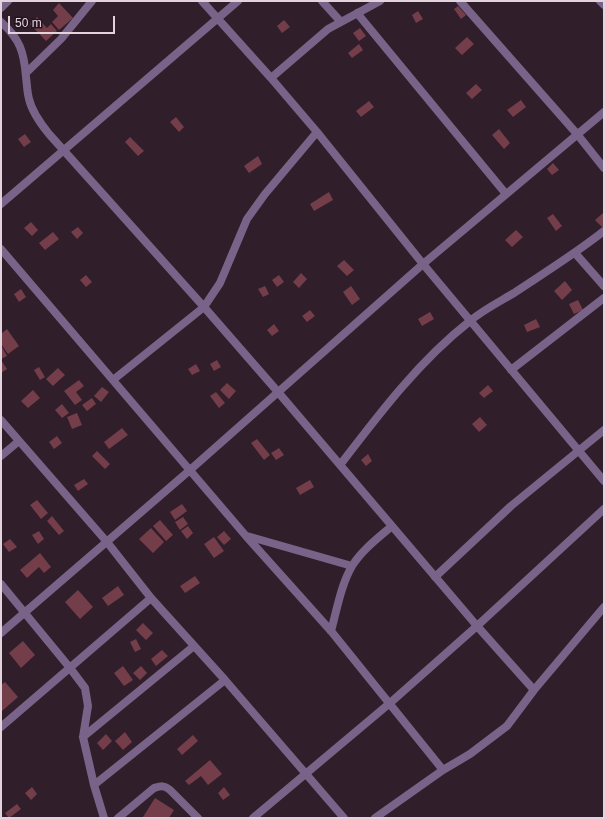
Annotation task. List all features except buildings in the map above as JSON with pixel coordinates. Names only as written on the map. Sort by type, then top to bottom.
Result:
[{"type":"street","points":[[1,8],[8,1]]},
{"type":"street","points":[[26,73],[60,39],[92,1]]},
{"type":"street","points":[[202,1],[317,132],[423,264],[604,481]]},
{"type":"street","points":[[1,204],[238,1]]},
{"type":"street","points":[[322,1],[341,22]]},
{"type":"street","points":[[271,78],[328,29],[380,1]]},
{"type":"street","points":[[460,1],[577,134],[604,168]]},
{"type":"street","points":[[600,1],[604,5]]},
{"type":"street","points":[[357,13],[506,194]]},
{"type":"street","points":[[1,22],[11,30],[22,50],[28,98],[33,112],[63,150],[204,307],[477,626],[534,690]]},
{"type":"street","points":[[1,633],[190,470],[423,264],[604,112]]},
{"type":"street","points":[[113,380],[204,307],[220,282],[247,219],[265,194],[317,132]]},
{"type":"street","points":[[340,465],[404,386],[436,352],[470,320],[575,253],[604,232]]},
{"type":"street","points":[[1,249],[246,536],[331,631],[443,770]]},
{"type":"street","points":[[575,253],[604,286]]},
{"type":"street","points":[[511,370],[604,298]]},
{"type":"street","points":[[1,420],[106,542],[151,598],[225,680],[344,818]]},
{"type":"street","points":[[435,577],[511,506],[604,430]]},
{"type":"street","points":[[1,456],[19,441]]},
{"type":"street","points":[[253,818],[390,703],[477,626],[604,509]]},
{"type":"street","points":[[331,631],[344,583],[352,566],[362,553],[392,526]]},
{"type":"street","points":[[246,536],[352,566]]},
{"type":"street","points":[[1,584],[70,668],[84,688],[88,706],[83,738],[94,785],[104,818]]},
{"type":"street","points":[[1,726],[151,598]]},
{"type":"street","points":[[375,818],[443,770],[494,738],[507,726],[534,690],[604,608]]},
{"type":"street","points":[[83,738],[194,646]]},
{"type":"street","points":[[94,785],[225,680]]},
{"type":"street","points":[[118,818],[154,788],[160,786],[166,787],[170,790],[198,818]]}]
